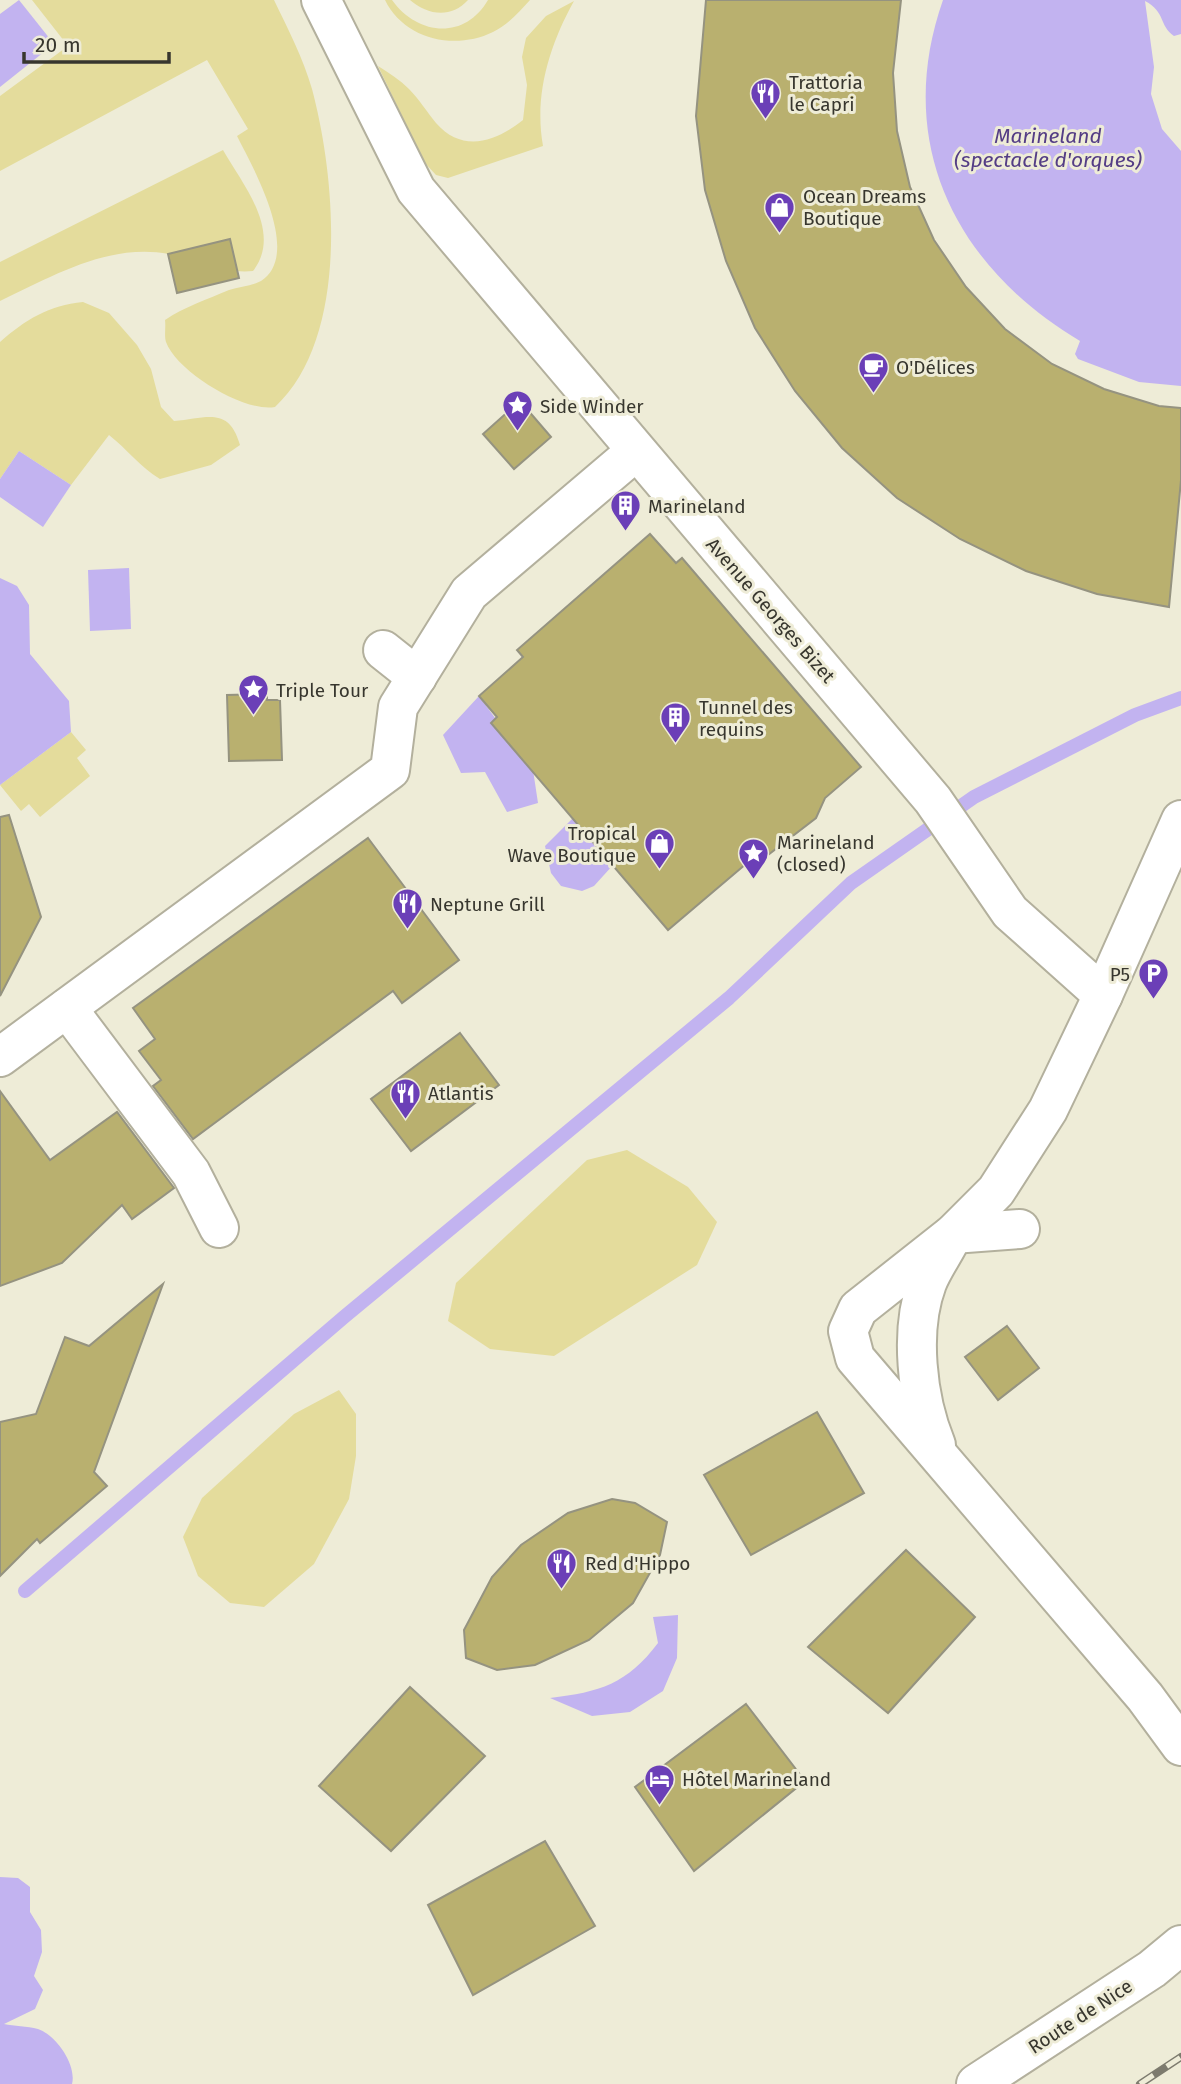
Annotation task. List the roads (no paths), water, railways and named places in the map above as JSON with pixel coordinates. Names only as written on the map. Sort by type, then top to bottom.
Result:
[{"type":"street","name":"Avenue Georges Bizet","points":[[321,0],[416,190],[635,452],[933,800],[1010,912],[1103,995]]},
{"type":"street","points":[[0,1057],[390,771],[398,707],[469,593],[635,452]]},
{"type":"street","points":[[383,650],[417,677]]},
{"type":"street","points":[[1181,820],[1048,1110],[996,1191],[953,1234],[858,1309],[848,1331],[855,1358],[1145,1697],[1181,1746]]},
{"type":"street","points":[[67,1008],[191,1173],[219,1228]]},
{"type":"street","points":[[953,1234],[1020,1229]]},
{"type":"street","points":[[943,1460],[928,1426],[920,1385],[918,1330],[927,1284],[953,1234]]},
{"type":"street","name":"Route de Nice","points":[[976,2084],[1152,1969],[1181,1945]]},
{"type":"water","points":[[19,0],[54,44],[0,87],[0,14]]},
{"type":"water","name":"Marineland (spectacle d'orques)","points":[[943,0],[1181,0],[1181,34],[1174,36],[1152,5],[1145,1],[1154,67],[1151,94],[1162,129],[1181,151],[1181,386],[1139,382],[1078,359],[1075,354],[1080,341],[1036,311],[999,276],[969,238],[946,196],[931,151],[926,103],[929,52]]},
{"type":"water","points":[[19,451],[71,485],[43,527],[0,497],[0,479]]},
{"type":"water","points":[[129,568],[131,629],[90,631],[88,570]]},
{"type":"water","points":[[0,578],[17,586],[29,605],[30,654],[69,701],[71,732],[0,785]]},
{"type":"water","points":[[479,696],[533,770],[538,803],[507,812],[485,772],[461,773],[443,735]]},
{"type":"water","points":[[573,818],[613,865],[594,886],[582,891],[561,886],[551,873],[545,846]]},
{"type":"water","points":[[678,1615],[677,1658],[663,1691],[630,1712],[592,1716],[550,1698],[598,1689],[623,1677],[647,1657],[658,1643],[653,1617]]},
{"type":"water","points":[[0,1877],[18,1878],[30,1887],[30,1912],[41,1930],[42,1952],[34,1976],[43,1990],[35,2009],[4,2024],[38,2029],[52,2037],[68,2060],[73,2076],[72,2084],[0,2084]]},
{"type":"waterway","points":[[25,1591],[344,1317],[729,998],[851,883],[974,797],[1135,715],[1181,698]]},
{"type":"railway","points":[[1140,2084],[1181,2057]]},
{"type":"place","name":"Trattoria le Capri","points":[[766,120]]},
{"type":"place","name":"Ocean Dreams Boutique","points":[[780,234]]},
{"type":"place","name":"O'Délices","points":[[873,394]]},
{"type":"place","name":"Side Winder","points":[[517,433]]},
{"type":"place","name":"Marineland","points":[[625,533]]},
{"type":"place","name":"Triple Tour","points":[[253,717]]},
{"type":"place","name":"Tunnel des requins","points":[[676,745]]},
{"type":"place","name":"Tropical Wave Boutique","points":[[659,871]]},
{"type":"place","name":"Marineland (closed)","points":[[754,880]]},
{"type":"place","name":"Neptune Grill","points":[[407,931]]},
{"type":"place","name":"P5","points":[[1153,1001]]},
{"type":"place","name":"Atlantis","points":[[405,1120]]},
{"type":"place","name":"Red d'Hippo","points":[[562,1590]]},
{"type":"place","name":"Hôtel Marineland","points":[[659,1806]]}]
